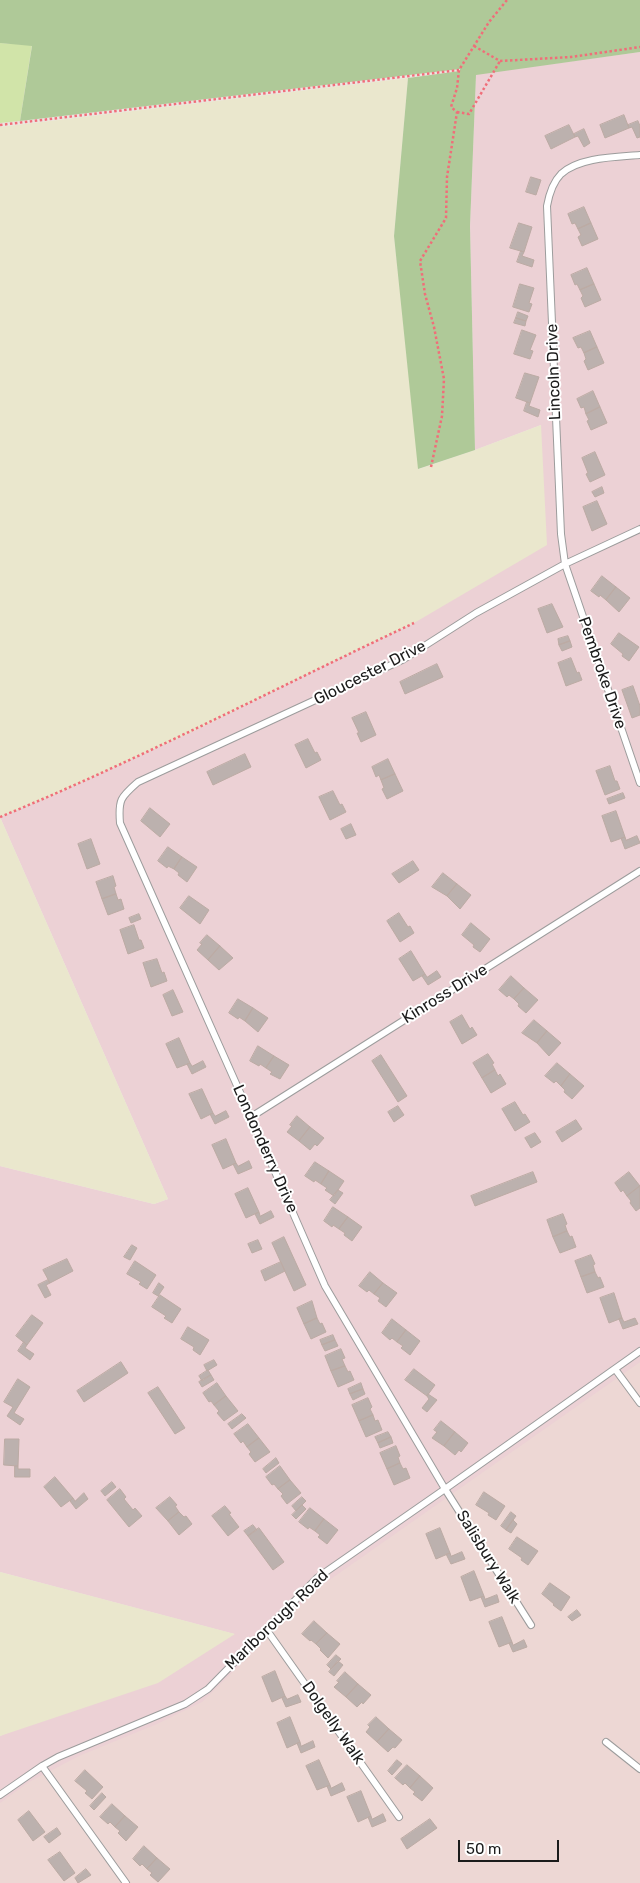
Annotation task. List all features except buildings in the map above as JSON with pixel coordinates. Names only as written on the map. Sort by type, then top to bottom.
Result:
[{"type":"lane","name":"Lincoln Drive","points":[[565,564],[561,534],[547,206],[549,194],[561,174],[591,160],[640,155]]},
{"type":"lane","name":"Gloucester Drive","points":[[123,796],[138,782],[404,659],[476,613],[565,564],[640,529]]},
{"type":"lane","name":"Pembroke Drive","points":[[565,564],[640,783]]},
{"type":"lane","name":"Londonderry Drive","points":[[123,796],[119,808],[120,823],[325,1286],[445,1489]]},
{"type":"lane","name":"Kinross Drive","points":[[251,1117],[640,872]]},
{"type":"lane","name":"Marlborough Road","points":[[0,1795],[42,1766],[185,1704],[208,1689],[317,1578],[640,1351]]},
{"type":"lane","points":[[615,1368],[640,1403]]},
{"type":"lane","name":"Salisbury Walk","points":[[445,1489],[530,1625]]},
{"type":"lane","name":"Dolgelly Walk","points":[[266,1629],[400,1817]]},
{"type":"lane","points":[[606,1742],[640,1769]]},
{"type":"lane","points":[[42,1766],[126,1883]]},
{"type":"path","points":[[500,61],[468,114],[457,112],[451,107],[457,88],[459,70],[506,0]]},
{"type":"path","points":[[474,46],[500,61],[571,57],[640,47]]},
{"type":"path","points":[[0,125],[459,70]]},
{"type":"path","points":[[431,467],[442,416],[444,378],[425,294],[420,261],[446,218],[447,177],[457,112]]},
{"type":"path","points":[[0,817],[54,795],[196,730],[414,623]]},
{"type":"shaded area","points":[[640,52],[640,1883],[0,1883],[0,1736],[234,1634],[0,1572],[0,1166],[154,1204],[168,1199],[0,817],[414,623],[541,425],[475,450],[470,226],[476,74]]},
{"type":"shaded area","points":[[408,78],[394,236],[419,469],[541,425],[547,545],[414,623],[196,730],[54,795],[0,817],[0,127]]},
{"type":"shaded area","points":[[0,817],[168,1199],[154,1204],[0,1166]]},
{"type":"shaded area","points":[[640,1362],[640,1883],[0,1883],[0,1803],[29,1782],[79,1756],[157,1724],[202,1702],[318,1588]]},
{"type":"shaded area","points":[[0,1572],[235,1634],[158,1683],[0,1736]]},
{"type":"green space","points":[[0,0],[640,0],[640,52],[476,75],[470,226],[475,450],[418,469],[394,236],[408,78],[460,71],[460,69],[20,121],[32,46],[0,43]]},
{"type":"green space","points":[[0,43],[32,45],[20,121],[0,123]]}]
